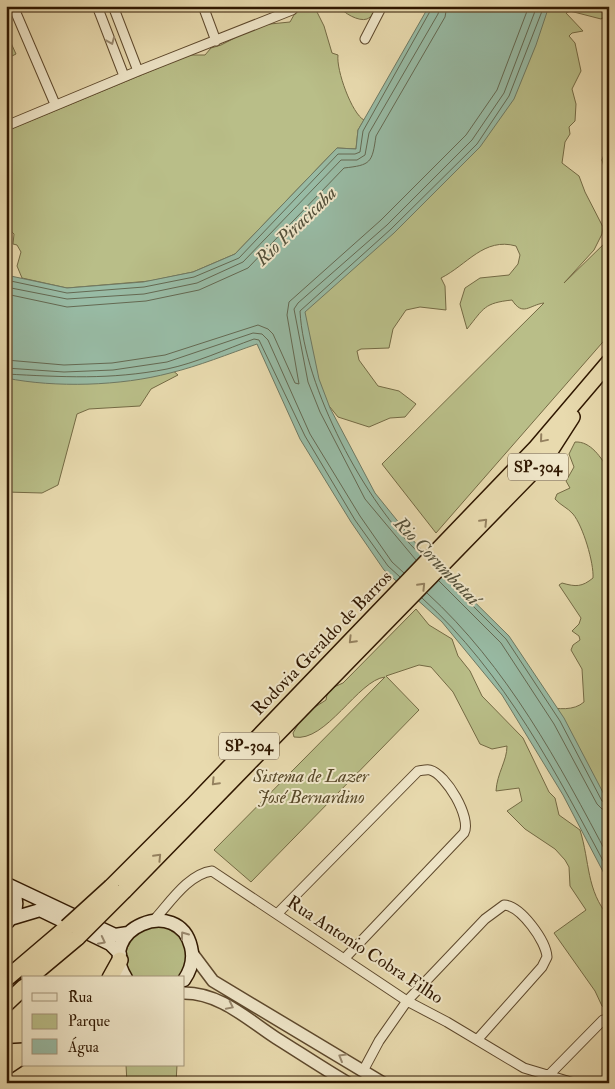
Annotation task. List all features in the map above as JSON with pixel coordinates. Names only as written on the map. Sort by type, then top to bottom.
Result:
[{"type":"highway","name":"Rodovia Geraldo de Barros","points":[[6,979],[70,931],[117,889],[390,610],[445,553],[609,362]]},
{"type":"highway","name":"Rodovia Geraldo de Barros","points":[[31,976],[56,956],[70,931]]},
{"type":"highway","points":[[6,970],[70,931]]},
{"type":"highway","points":[[35,976],[56,956]]},
{"type":"highway","points":[[111,976],[120,957]]},
{"type":"highway","points":[[6,997],[22,984]]},
{"type":"highway","points":[[6,1004],[22,989]]},
{"type":"highway","points":[[6,1052],[22,1052]]},
{"type":"highway","points":[[6,1067],[22,1056]]},
{"type":"main road","points":[[7,884],[16,897],[17,905],[8,921]]},
{"type":"main road","points":[[7,884],[115,935],[128,933]]},
{"type":"main road","points":[[8,921],[40,910],[110,944],[120,957]]},
{"type":"main road","points":[[125,976],[120,957],[120,948],[128,933],[143,922],[154,920],[163,921],[180,929],[190,944],[192,953],[189,971],[185,978]]},
{"type":"street","points":[[14,6],[56,104]]},
{"type":"street","points":[[97,6],[124,76]]},
{"type":"street","points":[[113,6],[138,71]]},
{"type":"street","points":[[203,6],[216,41]]},
{"type":"street","points":[[365,39],[382,6]]},
{"type":"street","points":[[6,126],[295,7]]},
{"type":"street","points":[[278,913],[418,771],[429,770],[436,774],[452,792],[466,816],[467,828],[345,958]]},
{"type":"street","name":"Rua Antonio Cobra Filho","points":[[154,920],[189,883],[203,872],[212,871],[278,913],[406,1001],[524,1068],[574,1083]]},
{"type":"street","points":[[364,1069],[379,1041],[406,1001],[485,920],[504,905],[513,907],[544,943],[547,957],[542,967],[476,1040]]},
{"type":"street","points":[[192,953],[213,981],[364,1069],[384,1083]]},
{"type":"street","points":[[185,993],[197,993],[240,1011],[274,1037],[348,1083]]},
{"type":"street","points":[[549,1075],[603,1020]]},
{"type":"green space","points":[[299,6],[314,6],[324,26],[332,53],[338,55],[342,81],[350,101],[359,116],[364,120],[358,130],[356,149],[337,148],[235,254],[193,272],[150,281],[67,288],[22,278],[17,266],[21,252],[17,245],[13,244],[14,234],[10,229],[6,214],[6,170],[11,167],[6,153],[6,131],[175,61],[191,55],[205,55],[211,48],[221,45],[260,25],[290,22]]},
{"type":"green space","points":[[339,6],[377,6],[373,14],[364,20],[351,16]]},
{"type":"green space","points":[[531,6],[609,6],[609,14],[601,19],[570,11],[566,13],[583,31],[572,33],[569,36],[575,43],[581,71],[572,89],[576,104],[575,121],[569,127],[570,134],[565,142],[562,163],[579,176],[603,227],[602,234],[594,250],[564,283],[609,239],[609,335],[436,533],[382,464],[544,303],[526,309],[520,308],[512,300],[490,305],[481,311],[467,329],[460,304],[465,288],[480,278],[509,275],[518,264],[520,255],[516,246],[494,245],[476,254],[441,278],[445,286],[446,310],[420,307],[406,310],[393,329],[389,348],[361,349],[357,351],[359,360],[378,386],[399,391],[416,404],[405,417],[390,418],[369,427],[338,417],[317,391],[302,311]]},
{"type":"green space","points":[[11,43],[16,54],[6,59],[6,46]]},
{"type":"green space","points":[[609,140],[609,184],[602,160]]},
{"type":"green space","points":[[6,350],[170,368],[178,375],[151,389],[140,406],[89,409],[77,414],[58,485],[42,493],[6,492]]},
{"type":"green space","points":[[575,442],[581,442],[591,447],[609,470],[609,869],[545,707],[571,708],[584,702],[582,669],[571,650],[573,645],[580,640],[579,636],[572,631],[579,624],[581,618],[559,585],[562,583],[582,585],[589,581],[593,578],[592,563],[577,520],[571,512],[555,499],[557,494],[570,488],[566,481],[574,467],[569,454]]},
{"type":"green space","name":"Sistema de Lazer José Bernardino","points":[[416,609],[429,625],[452,639],[458,656],[470,671],[482,696],[523,738],[549,792],[555,798],[559,815],[580,830],[592,886],[596,897],[609,917],[609,1010],[602,1006],[595,991],[554,933],[586,910],[570,886],[569,867],[555,849],[525,829],[507,811],[522,801],[519,788],[496,791],[507,746],[492,749],[480,744],[453,692],[431,667],[419,665],[386,676],[419,710],[251,882],[214,850],[385,677],[364,688],[318,731],[306,736],[294,737],[293,733],[304,714],[326,700],[329,691],[343,683]]},
{"type":"green space","points":[[146,927],[166,927],[182,939],[188,958],[180,976],[133,976],[129,971],[126,956],[129,943]]},
{"type":"green space","points":[[126,1066],[177,1066],[176,1083],[127,1083]]},
{"type":"water","name":"Rio Piracicaba","points":[[429,6],[549,6],[536,45],[514,99],[480,147],[394,233],[305,312],[319,379],[330,408],[375,493],[417,545],[509,636],[564,718],[608,802],[609,883],[563,795],[502,695],[442,622],[384,570],[351,522],[300,439],[257,344],[181,370],[131,381],[67,384],[6,378],[6,275],[67,288],[143,282],[193,272],[235,254],[337,148],[356,149],[358,130]]},
{"type":"water label","name":"Rio Corumbataí","points":[[437,561]]}]
